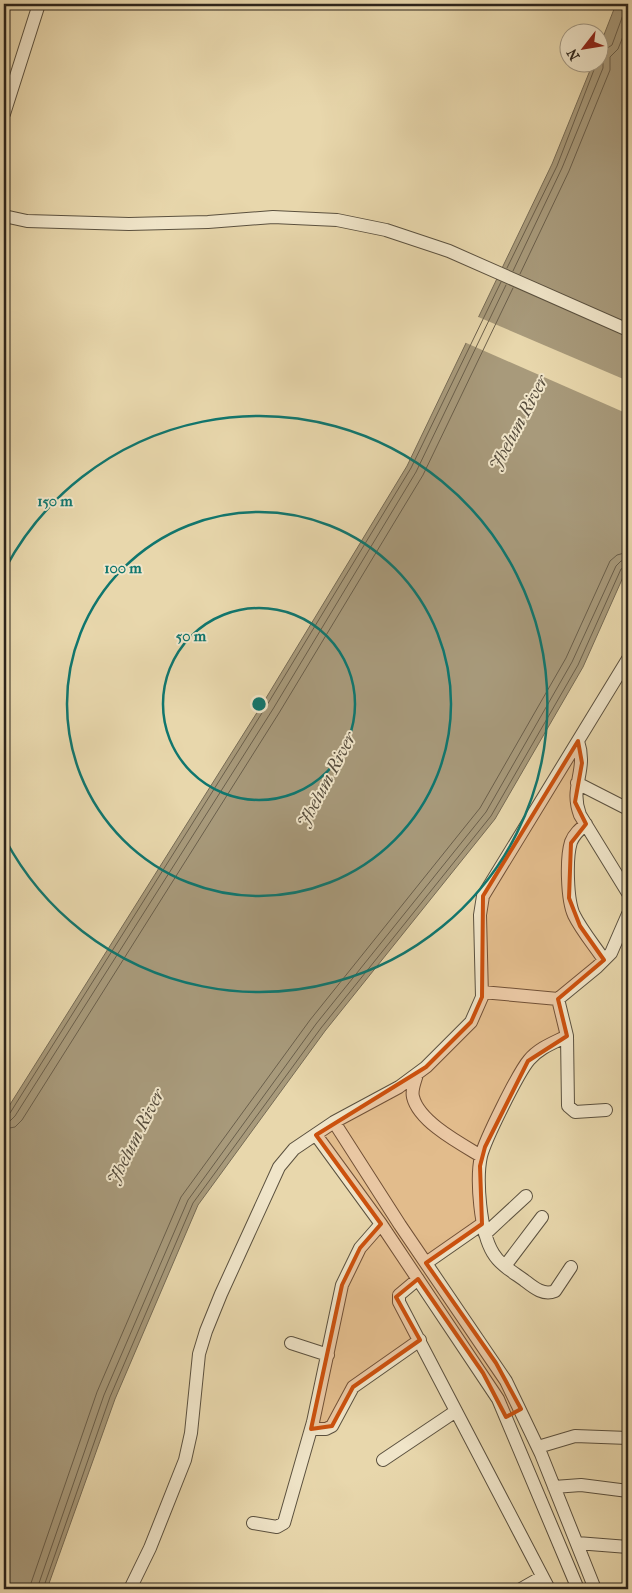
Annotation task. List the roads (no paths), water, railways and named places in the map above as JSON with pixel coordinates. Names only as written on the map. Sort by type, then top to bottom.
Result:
[{"type":"street","points":[[4,114],[39,4]]},
{"type":"street","points":[[4,216],[27,221],[129,224],[208,222],[273,217],[337,220],[386,230],[449,251],[628,330]]},
{"type":"street","points":[[130,1589],[150,1548],[185,1460],[191,1433],[200,1354],[221,1294],[279,1167],[294,1149],[416,1074],[445,1050],[471,1022],[479,1006],[482,992],[480,915],[484,896],[628,658]]},
{"type":"street","points":[[578,741],[582,763],[575,802],[586,824],[628,893]]},
{"type":"street","points":[[577,783],[628,809]]},
{"type":"street","points":[[586,824],[578,832],[571,844],[569,898],[577,919],[604,960]]},
{"type":"street","points":[[482,992],[558,999],[604,960],[618,940],[628,914]]},
{"type":"street","points":[[558,999],[567,1036],[568,1106],[575,1112],[606,1110]]},
{"type":"street","points":[[567,1036],[539,1050],[528,1061],[481,1156],[483,1229],[492,1251],[504,1266],[545,1293],[554,1290],[571,1267]]},
{"type":"street","points":[[416,1074],[412,1096],[420,1111],[450,1138],[481,1156]]},
{"type":"street","points":[[325,1129],[381,1224],[418,1278],[470,1341]]},
{"type":"street","points":[[325,1129],[426,1263],[470,1341],[495,1378],[513,1413],[578,1589]]},
{"type":"street","points":[[426,1263],[483,1229],[526,1196]]},
{"type":"street","points":[[504,1266],[542,1217]]},
{"type":"street","points":[[253,1524],[277,1528],[284,1523],[311,1428],[342,1285],[360,1248],[381,1224]]},
{"type":"street","points":[[418,1278],[398,1298],[549,1589]]},
{"type":"street","points":[[311,1428],[326,1429],[332,1426],[353,1387],[420,1340]]},
{"type":"street","points":[[291,1343],[328,1355]]},
{"type":"street","points":[[383,1460],[456,1411]]},
{"type":"street","points":[[513,1413],[538,1447],[595,1589]]},
{"type":"street","points":[[538,1447],[575,1436],[628,1438]]},
{"type":"street","points":[[554,1487],[581,1484],[628,1491]]},
{"type":"street","points":[[576,1543],[628,1547]]},
{"type":"street","points":[[521,1589],[542,1577]]},
{"type":"water","name":"Jhelum River","points":[[616,4],[628,4],[628,566],[583,667],[495,819],[325,1031],[198,1205],[115,1399],[47,1589],[4,1589],[4,1114],[263,703],[407,466],[552,164],[589,72],[610,72],[609,22]]}]
